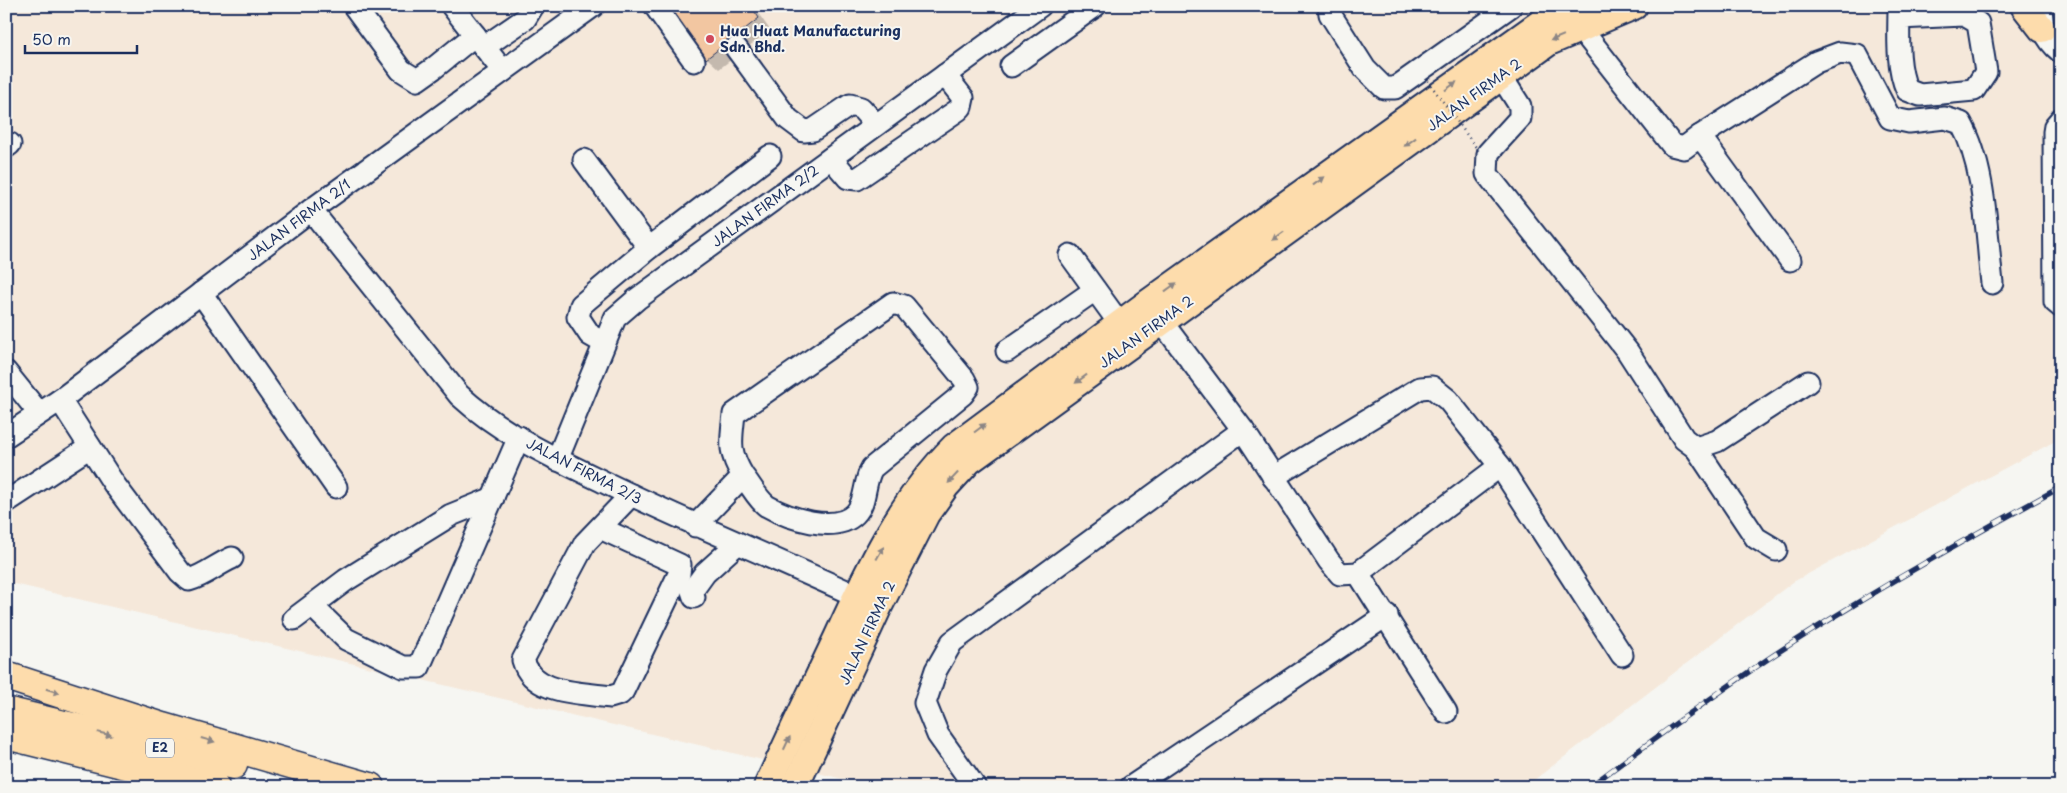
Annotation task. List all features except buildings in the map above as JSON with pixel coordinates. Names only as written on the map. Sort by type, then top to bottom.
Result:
[{"type":"highway","points":[[6,676],[163,726],[370,787]]},
{"type":"highway","name":"E2","points":[[6,711],[314,787]]},
{"type":"highway","name":"E2","points":[[6,735],[215,787]]},
{"type":"main road","name":"JALAN FIRMA 2","points":[[767,787],[868,601],[946,486],[969,461],[1154,312],[1539,24],[1570,14],[1634,6]]},
{"type":"main road","points":[[2024,6],[2041,18]]},
{"type":"main road","name":"JALAN FIRMA 2","points":[[795,787],[908,500],[930,471],[954,447],[1120,324],[1154,312],[1501,76],[1549,42],[1570,14]]},
{"type":"street","points":[[354,6],[401,70],[416,80],[479,41],[525,19],[533,6]]},
{"type":"street","points":[[452,6],[503,71]]},
{"type":"street","name":"JALAN FIRMA 2/1","points":[[6,436],[60,400],[311,210],[594,6]]},
{"type":"street","points":[[655,6],[694,61]]},
{"type":"street","name":"JALAN FIRMA 2/2","points":[[557,460],[615,318],[637,299],[1040,6]]},
{"type":"street","points":[[1011,66],[1095,6]]},
{"type":"street","points":[[1329,6],[1330,14],[1365,69],[1384,88],[1395,88],[1511,6]]},
{"type":"street","points":[[1899,12],[1964,15],[1978,23],[1986,72],[1974,90],[1920,95],[1907,90],[1900,62],[1899,12]]},
{"type":"street","points":[[1570,14],[1675,148],[1684,148],[1816,62],[1840,53],[1856,55],[1890,118],[1909,122],[1945,118],[1961,123],[1970,140],[1979,178],[1992,283]]},
{"type":"street","points":[[2041,18],[2049,42],[2061,52]]},
{"type":"street","points":[[736,48],[788,119],[804,131],[813,130],[850,104],[861,108],[876,125]]},
{"type":"street","points":[[832,158],[848,178],[856,179],[958,110],[961,107],[962,98],[946,75]]},
{"type":"street","points":[[1501,76],[1520,106],[1520,118],[1495,143],[1488,154],[1487,174],[1628,352],[1684,439],[1696,448],[1756,538],[1776,550]]},
{"type":"street","points":[[2061,119],[2055,126],[2054,132],[2058,215],[2055,302],[2061,307]]},
{"type":"street","points":[[1700,136],[1790,260]]},
{"type":"street","points":[[604,343],[590,335],[578,317],[581,305],[649,248],[770,156]]},
{"type":"street","points":[[584,160],[649,248]]},
{"type":"street","name":"JALAN FIRMA 2/3","points":[[311,210],[459,395],[479,414],[557,460],[695,526],[868,601]]},
{"type":"street","points":[[1070,255],[1120,324]]},
{"type":"street","points":[[1007,351],[1095,290]]},
{"type":"street","points":[[202,293],[336,487]]},
{"type":"street","points":[[893,303],[904,306],[964,379],[968,387],[963,394],[872,468],[868,476],[862,506],[853,516],[828,525],[797,518],[766,505],[743,476],[733,459],[731,442],[734,414],[893,303]]},
{"type":"street","points":[[1154,312],[1243,430],[1329,561],[1340,574],[1358,573],[1500,466]]},
{"type":"street","points":[[6,372],[39,413]]},
{"type":"street","points":[[1696,448],[1717,441],[1808,382]]},
{"type":"street","points":[[1273,476],[1420,388],[1432,387],[1448,400],[1500,466],[1622,654]]},
{"type":"street","points":[[60,400],[114,484],[180,572],[189,580],[204,576],[218,564],[232,558]]},
{"type":"street","points":[[975,787],[938,734],[925,703],[936,670],[952,642],[1243,430]]},
{"type":"street","points":[[312,606],[346,639],[403,667],[419,667],[519,437]]},
{"type":"street","points":[[6,502],[90,447]]},
{"type":"street","points":[[695,526],[743,476]]},
{"type":"street","points":[[600,528],[680,565],[679,574],[623,691],[610,697],[544,686],[526,671],[523,660],[585,543],[631,495]]},
{"type":"street","points":[[294,619],[346,580],[451,515],[493,498]]},
{"type":"street","points":[[694,598],[692,591],[705,573],[737,544]]},
{"type":"street","points":[[1358,573],[1387,615],[1446,712]]},
{"type":"street","points":[[1131,787],[1387,615]]},
{"type":"path","points":[[1428,81],[1480,153]]},
{"type":"shaded area","points":[[6,6],[2061,6],[2061,438],[1793,582],[1525,787],[877,787],[6,582]]},
{"type":"railway","points":[[1589,787],[1709,699],[1783,649],[1920,565],[2061,487]]},
{"type":"place","name":"Hua Huat Manufacturing Sdn. Bhd.","points":[[710,39]]}]
